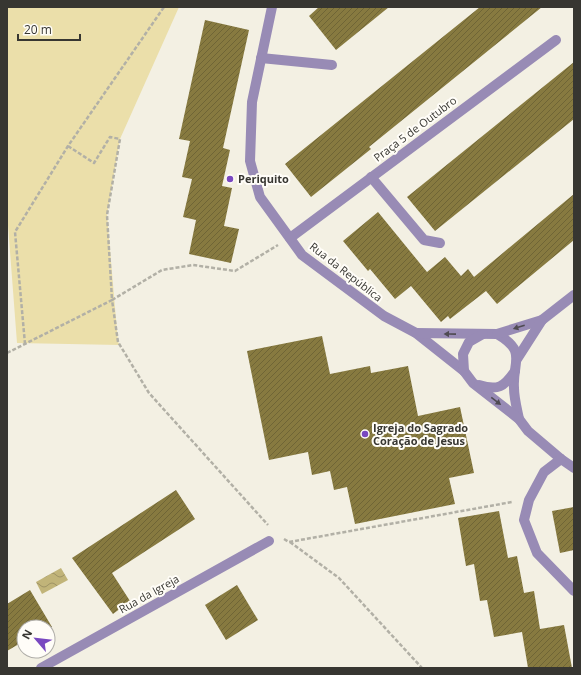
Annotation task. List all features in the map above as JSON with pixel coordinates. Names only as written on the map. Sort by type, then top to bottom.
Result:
[{"type":"street","name":"Rua da República","points":[[272,7],[252,102],[250,161],[260,197],[302,255],[384,316],[416,333],[464,371]]},
{"type":"street","name":"Praça 5 de Outubro","points":[[290,238],[556,40]]},
{"type":"street","points":[[261,58],[332,65]]},
{"type":"street","points":[[371,177],[424,240],[440,243]]},
{"type":"street","points":[[574,295],[542,320],[497,334],[483,334],[469,342],[463,354],[464,371],[473,383],[519,419],[528,431],[574,468]]},
{"type":"street","points":[[473,383],[490,388],[498,388],[508,380],[542,320]]},
{"type":"street","name":"Rua da República","points":[[416,333],[483,334]]},
{"type":"street","points":[[497,334],[508,340],[514,349],[516,364],[513,387],[519,419]]},
{"type":"street","points":[[561,458],[544,472],[529,500],[524,520],[537,553],[574,591]]},
{"type":"street","name":"Rua da Igreja","points":[[41,668],[274,538]]},
{"type":"path","points":[[25,344],[15,232],[68,146],[164,7]]},
{"type":"path","points":[[68,146],[94,163],[110,137],[120,139],[107,215],[112,300],[118,342],[149,393],[274,538],[289,542],[339,578],[422,668]]},
{"type":"path","points":[[7,353],[112,300],[162,270],[193,265],[235,271],[290,238]]},
{"type":"path","points":[[289,542],[529,500]]},
{"type":"shaded area","points":[[7,7],[179,7],[120,139],[107,215],[118,342],[120,345],[17,343],[7,212]]},
{"type":"water","points":[[61,568],[68,580],[42,594],[36,582]]},
{"type":"building","points":[[319,7],[389,7],[336,50],[309,16]]},
{"type":"building","points":[[480,7],[542,7],[369,147],[371,149],[311,197],[285,164]]},
{"type":"building","points":[[205,20],[249,30],[223,148],[230,150],[222,186],[232,188],[224,226],[239,229],[231,263],[189,254],[196,220],[183,217],[192,179],[182,177],[190,141],[179,139]]},
{"type":"building","points":[[574,62],[574,119],[435,231],[407,197]]},
{"type":"building","points":[[574,194],[574,240],[497,304],[486,291],[450,319],[448,316],[441,322],[411,286],[395,299],[370,269],[368,271],[343,241],[378,212],[427,272],[445,257],[461,276],[468,269],[474,277]]},
{"type":"building","name":"Igreja do Sagrado Coração de Jesus","points":[[322,336],[330,374],[370,366],[371,373],[408,366],[418,416],[460,407],[474,473],[449,478],[455,504],[355,524],[347,487],[334,490],[330,471],[312,475],[308,452],[269,460],[247,351]]},
{"type":"building","points":[[176,490],[195,519],[112,573],[130,601],[113,614],[72,558]]},
{"type":"building","points":[[574,507],[574,550],[560,553],[552,511]]},
{"type":"building","points":[[499,511],[508,558],[517,556],[524,593],[534,591],[540,629],[564,625],[572,668],[528,668],[522,632],[494,637],[487,600],[480,601],[474,564],[466,566],[458,518]]},
{"type":"building","points":[[237,585],[258,620],[226,640],[205,605]]},
{"type":"building","points":[[30,590],[47,619],[16,619],[16,646],[7,651],[7,604]]},
{"type":"place","name":"Periquito","points":[[230,179]]},
{"type":"place","name":"Igreja do Sagrado Coração de Jesus","points":[[365,434]]}]
